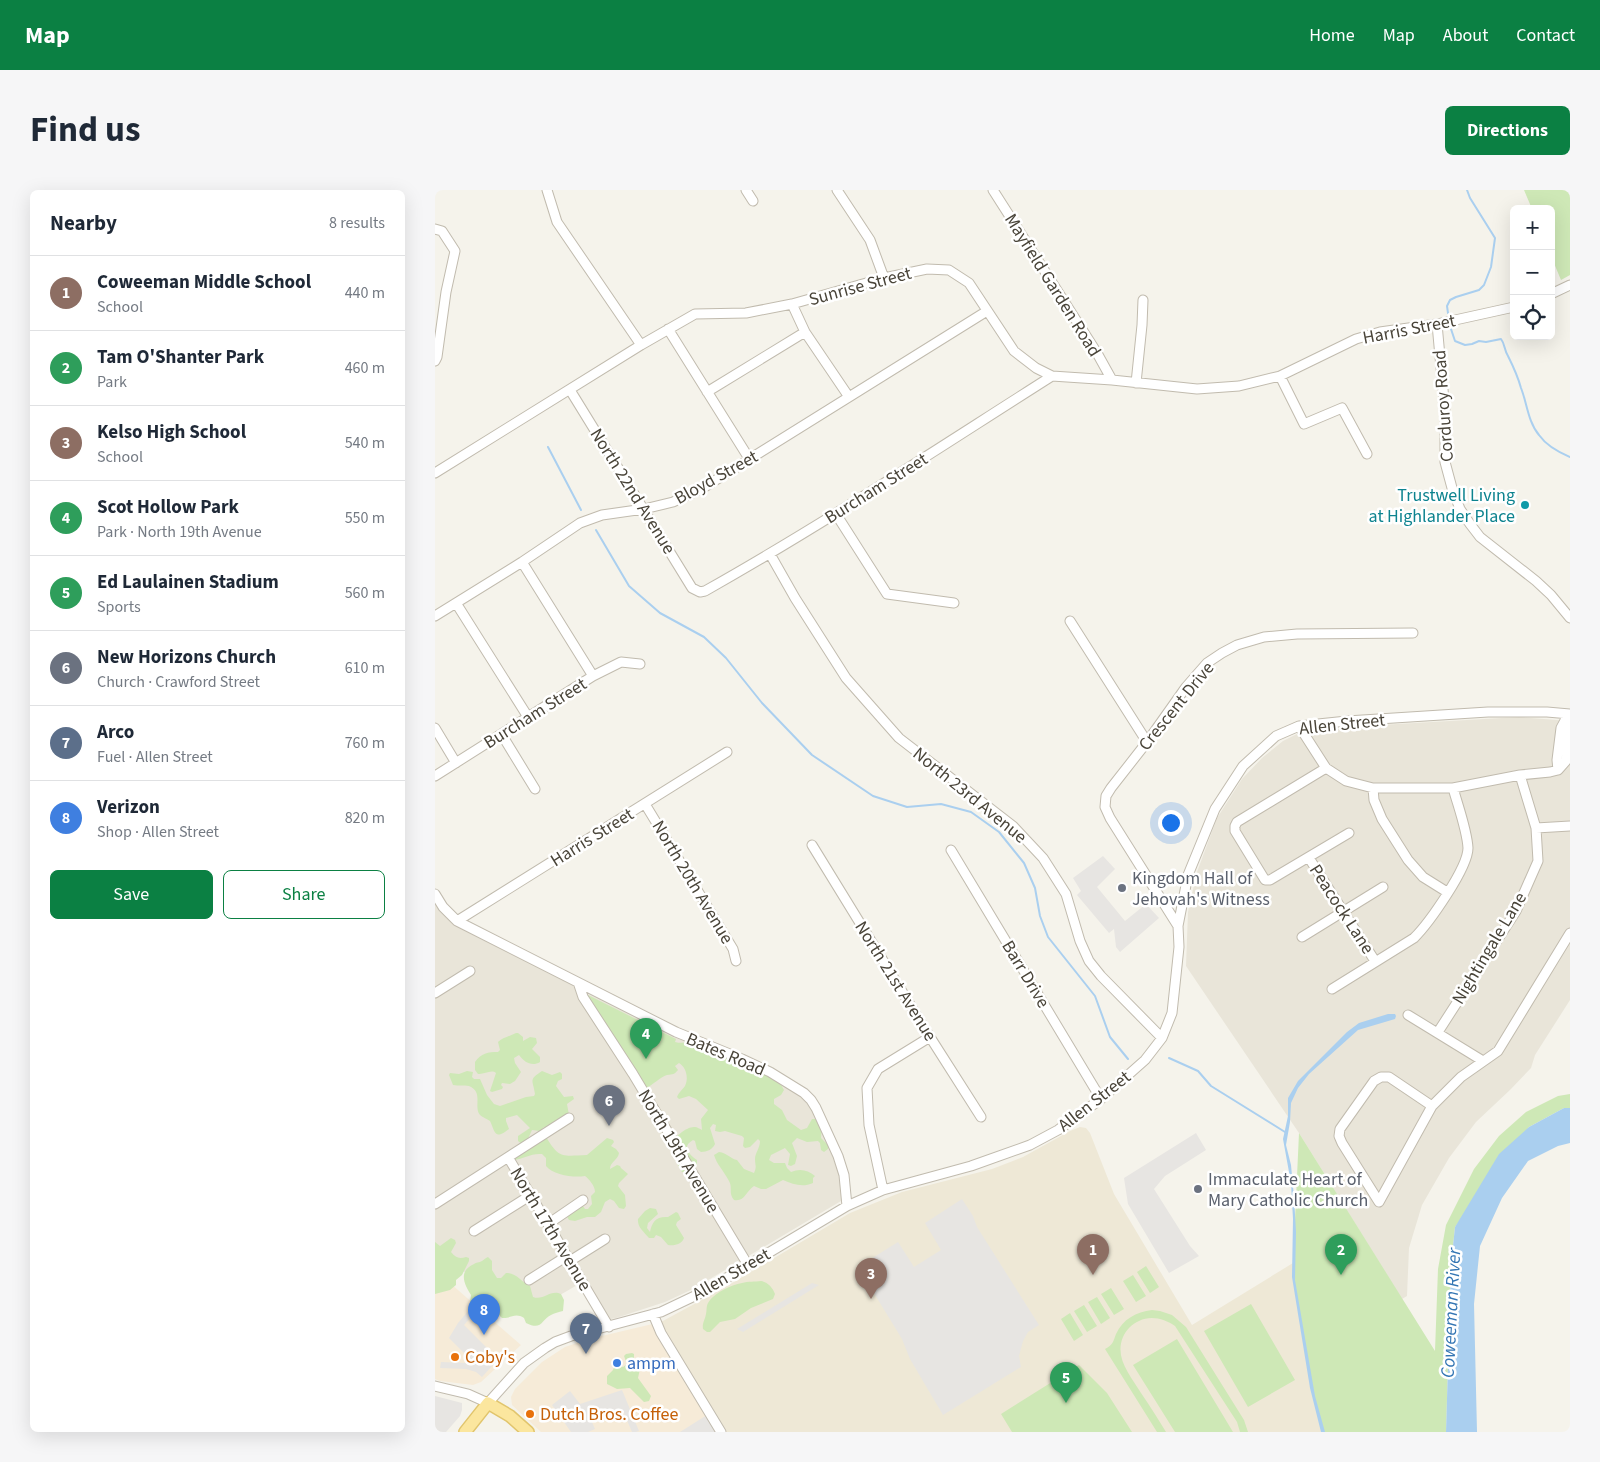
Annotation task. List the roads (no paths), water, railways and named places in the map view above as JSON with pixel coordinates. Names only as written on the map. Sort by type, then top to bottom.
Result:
[{"type":"main road","name":"Allen Street","points":[[465,1432],[488,1402]]},
{"type":"main road","points":[[488,1402],[510,1416],[528,1432]]},
{"type":"street","points":[[547,190],[557,222],[641,345]]},
{"type":"street","points":[[746,190],[753,200]]},
{"type":"street","points":[[837,190],[870,240],[884,278]]},
{"type":"street","name":"Mayfield Garden Road","points":[[993,190],[1092,345],[1112,380]]},
{"type":"street","points":[[435,229],[442,231],[455,252],[446,292],[435,361]]},
{"type":"street","name":"Sunrise Street","points":[[435,473],[641,345],[695,314],[746,313],[792,304],[884,278],[927,269],[949,270],[969,283],[1014,351],[1036,368],[1052,376],[1197,389],[1239,386],[1281,376]]},
{"type":"street","points":[[1555,292],[1570,285]]},
{"type":"street","points":[[1136,383],[1143,325],[1143,300]]},
{"type":"street","points":[[792,304],[805,332],[849,397]]},
{"type":"street","name":"Harris Street","points":[[1281,376],[1356,339],[1380,332],[1437,324],[1510,308]]},
{"type":"street","name":"Bloyd Street","points":[[435,616],[523,562],[580,523],[602,515],[645,509],[673,502],[687,496],[750,460],[987,312]]},
{"type":"street","name":"Corduroy Road","points":[[1437,324],[1445,411],[1445,462],[1451,488],[1460,509],[1481,538],[1536,581],[1551,595],[1570,618]]},
{"type":"street","points":[[668,329],[750,460]]},
{"type":"street","points":[[707,392],[805,332]]},
{"type":"street","name":"Burcham Street","points":[[697,592],[705,591],[771,554],[1052,376]]},
{"type":"street","points":[[1281,376],[1304,424],[1342,408],[1367,454]]},
{"type":"street","name":"North 22nd Avenue","points":[[570,390],[692,588],[697,592]]},
{"type":"street","points":[[836,514],[887,594],[954,603]]},
{"type":"street","name":"North 23rd Avenue","points":[[771,554],[795,598],[846,678],[899,738],[1013,826],[1043,858],[1066,894],[1080,941],[1089,961],[1161,1038]]},
{"type":"street","points":[[523,562],[593,676]]},
{"type":"street","points":[[456,603],[528,717]]},
{"type":"street","points":[[1070,621],[1147,742]]},
{"type":"street","name":"Crescent Drive","points":[[1178,926],[1109,818],[1105,807],[1106,796],[1187,687],[1207,663],[1221,653],[1237,645],[1264,637],[1297,634],[1413,633]]},
{"type":"street","name":"Burcham Street","points":[[435,776],[593,676],[621,662],[640,664]]},
{"type":"street","name":"Allen Street","points":[[488,1402],[524,1363],[545,1348],[571,1336],[653,1314],[703,1292],[847,1206],[883,1190],[981,1163],[1030,1145],[1058,1130],[1101,1098],[1145,1060],[1161,1038],[1172,1013],[1179,947],[1178,926],[1188,874],[1215,809],[1243,766],[1276,736],[1299,726],[1488,712],[1537,711],[1569,714]]},
{"type":"street","points":[[1299,726],[1326,768],[1346,781],[1373,788],[1453,788],[1558,770],[1557,760],[1561,728],[1569,714]]},
{"type":"street","points":[[435,728],[456,763]]},
{"type":"street","points":[[502,735],[535,789]]},
{"type":"street","name":"Harris Street","points":[[457,921],[727,752]]},
{"type":"street","name":"Peacock Lane","points":[[1326,768],[1237,822],[1235,831],[1265,880],[1270,880],[1349,833]]},
{"type":"street","name":"Nightingale Lane","points":[[1437,1032],[1516,911],[1538,861],[1536,828],[1520,775]]},
{"type":"street","points":[[1373,788],[1374,800],[1382,819],[1408,860],[1423,877],[1447,892]]},
{"type":"street","points":[[1331,989],[1415,938],[1424,928],[1447,892],[1465,861],[1468,850],[1453,788]]},
{"type":"street","name":"North 20th Avenue","points":[[645,804],[733,949],[736,961]]},
{"type":"street","points":[[1536,828],[1570,826]]},
{"type":"street","name":"North 21st Avenue","points":[[812,845],[981,1116]]},
{"type":"street","name":"Barr Drive","points":[[951,850],[1101,1098]]},
{"type":"street","name":"Peacock Lane","points":[[1309,858],[1375,961]]},
{"type":"street","points":[[1302,937],[1383,887]]},
{"type":"street","points":[[435,894],[443,907],[457,921]]},
{"type":"street","name":"Bates Road","points":[[457,921],[579,985],[675,1032],[769,1072],[804,1093],[816,1108],[838,1156],[844,1175],[847,1206]]},
{"type":"street","points":[[1433,1106],[1389,1077],[1381,1077],[1374,1081],[1340,1129],[1339,1136],[1342,1143],[1379,1202],[1433,1106],[1461,1077],[1498,1050],[1570,933]]},
{"type":"street","points":[[435,993],[470,971]]},
{"type":"street","name":"North 19th Avenue","points":[[579,985],[583,997],[633,1074],[748,1265]]},
{"type":"street","points":[[1408,1015],[1483,1061]]},
{"type":"street","points":[[883,1190],[869,1125],[867,1088],[878,1069],[930,1037]]},
{"type":"street","points":[[435,1204],[569,1118]]},
{"type":"street","name":"North 17th Avenue","points":[[508,1157],[609,1327]]},
{"type":"street","points":[[474,1231],[531,1195]]},
{"type":"street","points":[[548,1224],[583,1200]]},
{"type":"street","points":[[529,1280],[605,1239]]},
{"type":"street","points":[[653,1314],[661,1332],[721,1432]]},
{"type":"street","points":[[435,1386],[468,1394],[488,1402]]},
{"type":"water","points":[[1388,1014],[1395,1014],[1395,1019],[1358,1030],[1309,1074],[1298,1088],[1291,1103],[1286,1145],[1291,1165],[1294,1197],[1296,1232],[1295,1280],[1315,1396],[1325,1432],[1321,1432],[1310,1388],[1292,1277],[1293,1219],[1291,1183],[1283,1139],[1288,1116],[1288,1098],[1298,1081],[1347,1032],[1359,1023]]},
{"type":"water","name":"Coweeman River","points":[[1564,1108],[1570,1108],[1570,1143],[1558,1146],[1528,1161],[1502,1198],[1480,1246],[1474,1304],[1477,1432],[1446,1432],[1451,1265],[1455,1227],[1499,1154],[1529,1127]]},
{"type":"waterway","points":[[1448,313],[1447,306],[1450,300],[1479,290],[1484,285],[1491,267],[1495,238],[1467,190]]},
{"type":"waterway","points":[[1451,329],[1455,341],[1465,345],[1479,341],[1486,342],[1501,339],[1517,376],[1535,430],[1549,445],[1570,457]]},
{"type":"waterway","points":[[548,447],[581,510]]},
{"type":"waterway","points":[[596,530],[629,586],[660,613],[704,637],[726,658],[762,703],[812,755],[873,796],[907,807],[941,804],[971,812],[999,832],[1024,863],[1035,888],[1040,916],[1048,937],[1095,996],[1110,1037],[1128,1059]]},
{"type":"waterway","points":[[1169,1058],[1198,1071],[1211,1086],[1285,1132]]},
{"type":"place","name":"Trustwell Living at Highlander Place","points":[[1525,505]]},
{"type":"place","name":"Kingdom Hall of Jehovah's Witness","points":[[1122,888]]},
{"type":"place","name":"Scot Hollow Park","points":[[646,1059]]},
{"type":"place","name":"New Horizons Church","points":[[609,1126]]},
{"type":"place","name":"Immaculate Heart of Mary Catholic Church","points":[[1198,1189]]},
{"type":"place","name":"Coweeman Middle School","points":[[1093,1275]]},
{"type":"place","name":"Tam O'Shanter Park","points":[[1341,1275]]},
{"type":"place","name":"Kelso High School","points":[[871,1299]]},
{"type":"place","name":"Verizon","points":[[484,1335]]},
{"type":"place","name":"Arco","points":[[586,1354]]},
{"type":"place","name":"Coby's","points":[[455,1357]]},
{"type":"place","name":"ampm","points":[[617,1363]]},
{"type":"place","name":"Ed Laulainen Stadium","points":[[1066,1403]]},
{"type":"place","name":"Dutch Bros. Coffee","points":[[530,1414]]}]
